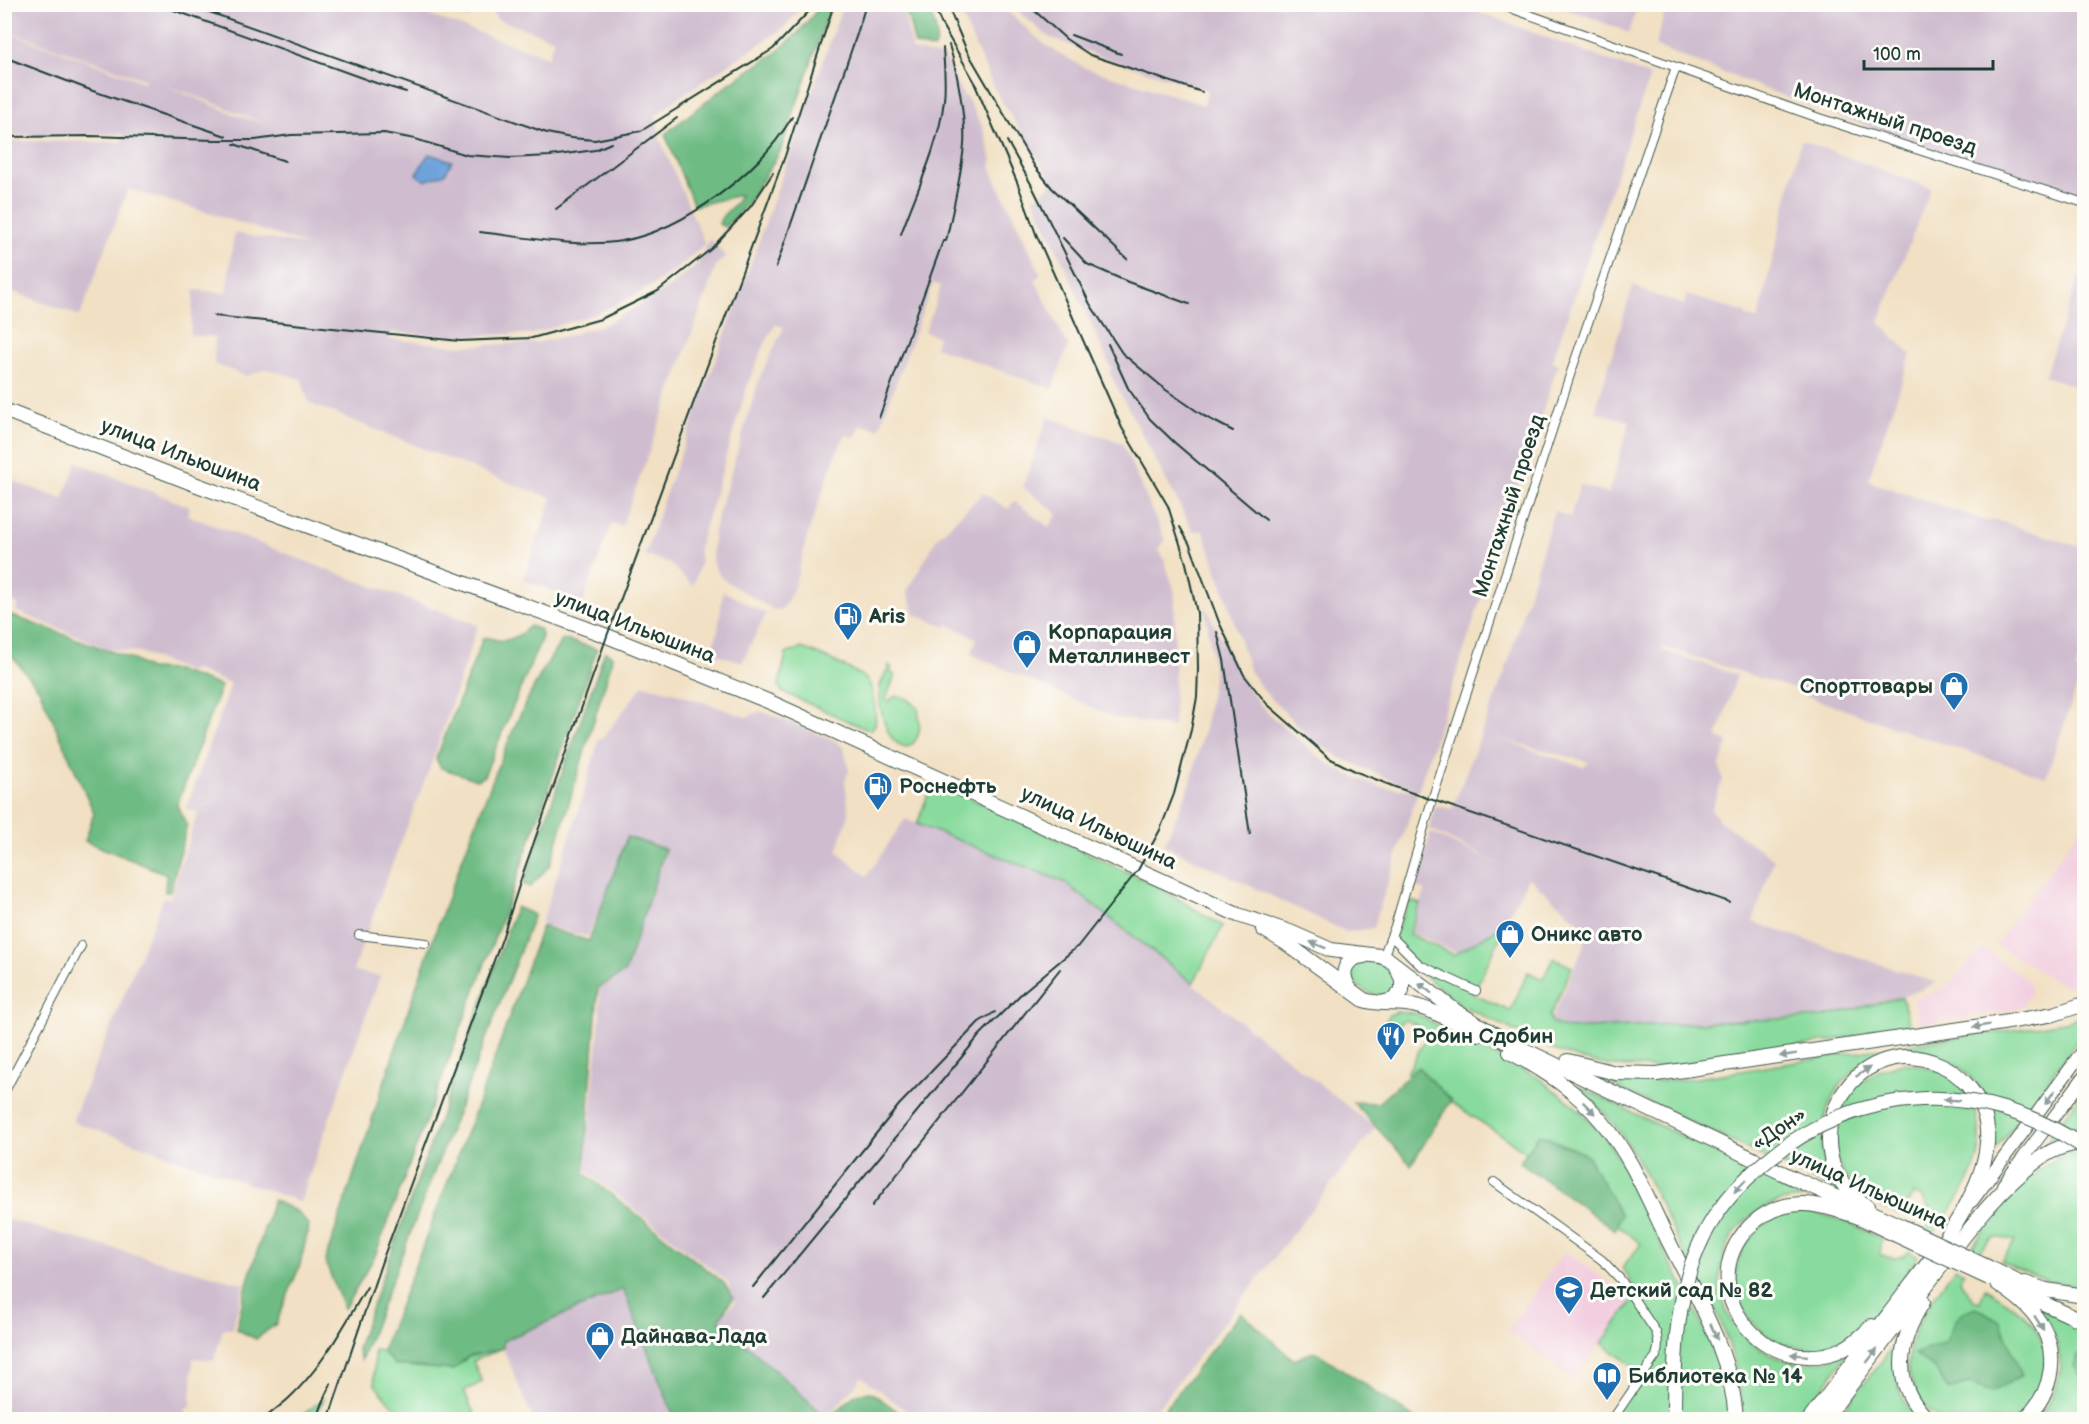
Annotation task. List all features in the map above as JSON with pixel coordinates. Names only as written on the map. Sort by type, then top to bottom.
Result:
[{"type":"highway","name":"улица Ильюшина","points":[[4,410],[197,485],[607,636],[770,702],[1238,915]]},
{"type":"highway","points":[[1238,915],[1290,932],[1331,950],[1383,958],[1458,1018]]},
{"type":"highway","points":[[1238,915],[1286,944],[1364,1000],[1416,1006],[1458,1018]]},
{"type":"highway","points":[[1354,994],[1345,980],[1345,966],[1356,957],[1383,958],[1401,974],[1402,988],[1398,997],[1383,1003]]},
{"type":"highway","points":[[1473,1026],[1579,1065],[1616,1073],[1644,1074],[1715,1066],[2002,1023],[2054,1014],[2085,1004]]},
{"type":"highway","name":"улица Ильюшина","points":[[1458,1018],[1546,1065],[1856,1216],[1898,1230],[1996,1276]]},
{"type":"highway","name":"улица Ильюшина","points":[[1473,1026],[1795,1179],[1888,1220],[1898,1230]]},
{"type":"highway","points":[[1473,1026],[1556,1078],[1581,1100],[1611,1133],[1638,1180],[1716,1336],[1732,1383],[1736,1419]]},
{"type":"highway","points":[[1888,1220],[1857,1199],[1838,1176],[1830,1157],[1828,1131],[1838,1100],[1854,1078],[1874,1065],[1887,1060],[1903,1058],[1928,1060],[1952,1071],[1974,1094],[1983,1110],[1987,1129],[1984,1160],[1975,1187],[1906,1335],[1902,1350],[1903,1371],[1908,1392],[1916,1406],[1929,1419]]},
{"type":"highway","name":"«Дон»","points":[[1674,1419],[1676,1335],[1681,1303],[1696,1253],[1704,1235],[1731,1195],[1752,1173],[1786,1145],[1823,1124],[1862,1109],[1887,1103],[1930,1099],[1972,1102],[2000,1108],[2043,1122],[2085,1147]]},
{"type":"highway","points":[[1856,1216],[1816,1205],[1791,1205],[1767,1213],[1744,1233],[1731,1262],[1729,1289],[1738,1316],[1754,1336],[1778,1351],[1798,1356],[1819,1356],[1844,1348],[1871,1327],[2014,1181],[2043,1157],[2063,1146],[2085,1142]]},
{"type":"highway","points":[[1809,1419],[1942,1255]]},
{"type":"highway","points":[[1824,1419],[1942,1255]]},
{"type":"highway","points":[[1996,1276],[2046,1290],[2085,1296]]},
{"type":"highway","points":[[1996,1276],[2085,1315]]},
{"type":"highway","points":[[1996,1276],[2085,1322]]},
{"type":"highway","points":[[1996,1276],[2037,1319],[2050,1347],[2052,1365],[2049,1382],[2037,1406],[2024,1419]]},
{"type":"main road","points":[[1961,1216],[2085,1050]]},
{"type":"main road","points":[[1972,1226],[2085,1077]]},
{"type":"street","name":"Монтажный проезд","points":[[1499,4],[1836,123],[2085,203]]},
{"type":"street","name":"Монтажный проезд","points":[[1383,958],[1570,375],[1676,67]]},
{"type":"street","points":[[359,935],[426,943]]},
{"type":"street","points":[[1391,936],[1420,965],[1476,991]]},
{"type":"street","points":[[4,1093],[81,946]]},
{"type":"street","points":[[1494,1182],[1602,1260],[1621,1280],[1656,1332],[1659,1340],[1656,1356],[1612,1419]]},
{"type":"shaded area","points":[[1638,4],[1629,33],[1585,15],[1552,5]]},
{"type":"shaded area","points":[[5,5],[400,5],[548,57],[554,39],[497,19],[487,5],[804,5],[784,28],[679,97],[656,116],[660,139],[705,244],[678,268],[643,291],[598,313],[532,334],[458,337],[390,332],[389,339],[458,346],[534,343],[571,335],[608,323],[665,290],[698,264],[710,239],[726,257],[717,264],[622,526],[612,523],[583,602],[523,580],[552,498],[309,403],[301,379],[267,369],[246,376],[214,364],[215,337],[190,335],[194,290],[226,293],[234,233],[310,246],[128,189],[80,316],[5,289],[5,141],[121,142],[124,134],[5,136],[4,31],[144,82],[146,80],[5,30]],"holes":[[[164,85],[267,124],[239,116]]]},
{"type":"shaded area","points":[[428,5],[474,5],[469,19]]},
{"type":"shaded area","points":[[843,5],[891,5],[903,8],[912,50],[945,57],[964,97],[966,96],[983,128],[992,159],[991,169],[1041,274],[1035,280],[1068,346],[1052,389],[935,347],[938,337],[925,332],[941,286],[933,283],[879,429],[861,425],[855,437],[845,435],[835,456],[807,537],[795,585],[782,609],[774,610],[720,576],[712,562],[712,552],[714,529],[759,379],[784,327],[775,324],[748,383],[698,550],[701,561],[693,586],[669,563],[645,555]]},
{"type":"shaded area","points":[[957,5],[1001,5],[1045,45],[1085,68],[1204,105],[1208,90],[1097,56],[1049,37],[1010,5],[1459,5],[1650,76],[1552,362],[1558,364],[1373,928],[1347,932],[1164,845],[1189,787],[1204,730],[1214,673],[1205,605],[1237,671],[1258,702],[1275,720],[1324,761],[1341,771],[1380,787],[1415,790],[1341,758],[1311,739],[1264,691],[1250,672],[1203,531],[1193,531],[1109,372],[1112,370],[1033,197],[1038,196],[1053,183],[994,88]]},
{"type":"shaded area","points":[[1667,5],[2084,5],[2084,197],[1817,109],[1655,46]]},
{"type":"shaded area","points":[[1801,140],[1931,188],[1879,322],[1911,355],[1868,481],[1990,522],[1992,519],[2084,548],[2084,649],[2081,649],[2076,670],[2082,672],[2046,777],[1925,738],[1797,693],[1797,690],[1663,647],[1662,650],[1737,675],[1717,738],[1728,742],[1720,766],[1723,780],[1711,810],[1720,821],[1774,859],[1753,922],[1937,983],[1907,995],[1822,1016],[1567,1030],[1550,1023],[1584,945],[1588,930],[1530,879],[1528,878],[1484,962],[1479,962],[1411,933],[1425,891],[1415,886],[1431,833],[1513,871],[1429,829],[1435,805],[1452,809],[1505,672],[1554,511],[1570,517],[1580,485],[1608,494],[1630,421],[1595,412],[1633,285],[1648,293],[1684,305],[1687,295],[1746,313],[1746,317],[1758,319]],"holes":[[[1494,737],[1588,762],[1583,767]]]},
{"type":"shaded area","points":[[2084,263],[2084,389],[2044,376]]},
{"type":"shaded area","points":[[1048,417],[1122,443],[1165,540],[1159,550],[1175,592],[1174,727],[1115,718],[971,654],[977,639],[948,624],[946,627],[915,614],[907,591],[937,538],[983,493],[1008,509],[1014,501],[1049,527],[1058,514],[1023,487]]},
{"type":"shaded area","points":[[77,462],[190,507],[187,515],[478,625],[432,762],[353,971],[380,976],[300,1202],[72,1121],[164,897],[170,899],[198,812],[186,809],[231,684],[196,670],[187,671],[139,652],[109,649],[16,611],[18,604],[5,599],[4,478],[63,499]]},
{"type":"shaded area","points":[[723,591],[766,614],[742,662],[711,652],[718,630]]},
{"type":"shaded area","points":[[643,685],[676,693],[746,717],[761,711],[834,740],[844,748],[849,770],[845,781],[849,814],[837,851],[867,876],[905,819],[1064,882],[1375,1128],[1149,1419],[917,1419],[862,1377],[831,1413],[824,1415],[719,1319],[734,1303],[728,1282],[585,1170],[600,1020],[599,910],[588,937],[541,924],[575,822],[599,739],[603,738]]},
{"type":"shaded area","points":[[2084,823],[2084,981],[2075,986],[2057,982],[1996,945]]},
{"type":"shaded area","points":[[1983,948],[2027,980],[2031,992],[2024,1005],[2016,1009],[1920,1025],[1913,999],[1945,988]]},
{"type":"shaded area","points":[[5,1219],[244,1284],[232,1329],[223,1329],[214,1360],[193,1358],[191,1407],[186,1407],[185,1419],[5,1419]]},
{"type":"shaded area","name":"Детский сад № 82","points":[[1565,1251],[1632,1300],[1574,1380],[1507,1331]]},
{"type":"shaded area","points":[[623,1288],[675,1419],[533,1419],[503,1348],[503,1342]]},
{"type":"green space","points":[[822,4],[831,5],[780,152],[747,204],[725,227],[719,224],[740,195],[694,206],[665,134],[730,83],[773,55],[798,33]]},
{"type":"green space","points":[[905,5],[921,5],[928,11],[934,21],[936,34],[933,49],[915,45]]},
{"type":"green space","points":[[4,603],[9,605],[7,614],[132,659],[149,669],[175,670],[221,686],[177,805],[187,825],[170,892],[165,892],[166,874],[85,841],[94,813],[39,689],[5,648]]},
{"type":"green space","points":[[530,626],[541,630],[542,637],[484,776],[477,780],[441,768],[436,759],[483,638],[511,639]]},
{"type":"green space","points":[[563,639],[597,649],[513,889],[375,1256],[344,1309],[325,1261],[414,995],[471,836],[523,709],[535,684]]},
{"type":"green space","points":[[800,648],[835,662],[867,680],[873,695],[875,715],[875,725],[870,730],[782,692],[779,686],[786,654]]},
{"type":"green space","points":[[605,651],[612,656],[611,664],[550,865],[530,887],[523,884]]},
{"type":"green space","points":[[889,665],[892,668],[890,672],[895,675],[886,699],[889,702],[893,697],[903,697],[918,708],[920,725],[918,736],[907,747],[899,745],[893,739],[884,723],[880,704],[880,687]]},
{"type":"green space","points":[[940,784],[1153,884],[1223,926],[1193,983],[1064,882],[917,824],[930,789]]},
{"type":"green space","points":[[627,837],[665,849],[625,972],[598,988],[584,1173],[724,1283],[733,1297],[719,1320],[824,1415],[815,1419],[675,1419],[623,1289],[503,1341],[503,1348],[468,1357],[453,1370],[395,1365],[382,1351],[479,1101],[542,926],[589,941]]},
{"type":"green space","points":[[1408,903],[1420,904],[1409,934],[1454,955],[1500,927],[1504,929],[1473,994],[1510,1011],[1528,972],[1543,979],[1553,958],[1572,967],[1550,1016],[1552,1023],[1567,1029],[1823,1017],[1902,997],[1910,1027],[1753,1054],[1654,1068],[1611,1066],[1583,1060],[1554,1050],[1461,1005],[1401,957],[1395,945],[1395,934]]},
{"type":"green space","points":[[516,907],[534,915],[361,1360],[357,1348]]},
{"type":"green space","points":[[1362,961],[1386,967],[1393,976],[1397,989],[1389,994],[1379,995],[1360,988],[1351,974],[1354,967]]},
{"type":"green space","points":[[1397,1012],[1415,1013],[1537,1077],[1574,1105],[1606,1138],[1624,1168],[1642,1208],[1693,1305],[1712,1348],[1724,1380],[1729,1419],[1606,1419],[1640,1372],[1602,1343],[1638,1293],[1622,1268],[1641,1244],[1519,1147],[1407,1073],[1429,1032],[1406,1020],[1402,1021],[1392,1035],[1385,1029],[1384,1024],[1389,1015]]},
{"type":"green space","points":[[2084,1014],[2084,1032],[1993,1153],[1993,1117],[1986,1097],[1972,1078],[1955,1064],[1936,1055],[1920,1053],[1877,1058],[1858,1068],[1836,1091],[1824,1121],[1822,1137],[1827,1169],[1845,1195],[1595,1077],[1646,1081],[1697,1078],[1922,1042],[2028,1028],[2069,1021]]},
{"type":"green space","points":[[1904,1063],[1935,1069],[1955,1081],[1971,1102],[1979,1128],[1980,1141],[1975,1167],[1967,1185],[1933,1234],[1926,1231],[1933,1215],[1922,1197],[1914,1193],[1899,1215],[1892,1212],[1870,1200],[1851,1184],[1840,1168],[1836,1156],[1838,1116],[1850,1093],[1863,1080]]},
{"type":"green space","points":[[1418,1067],[1451,1100],[1411,1165],[1353,1102],[1378,1103]]},
{"type":"green space","points":[[1580,1087],[1741,1165],[1748,1162],[1766,1177],[1806,1198],[1776,1203],[1752,1215],[1735,1233],[1724,1256],[1720,1281],[1725,1306],[1738,1329],[1765,1352],[1797,1363],[1820,1361],[1848,1353],[1821,1390],[1790,1418],[1784,1414],[1780,1419],[1743,1419],[1732,1352],[1713,1304],[1626,1141],[1596,1104],[1578,1089]]},
{"type":"green space","points":[[2084,1091],[2084,1132],[2058,1140],[2041,1152],[2040,1150]]},
{"type":"green space","points":[[1539,1134],[1587,1155],[1621,1215],[1615,1230],[1520,1162]]},
{"type":"green space","points":[[2084,1147],[2084,1288],[2047,1281],[2001,1262],[2015,1241],[1997,1238],[1990,1241],[1977,1254],[1969,1251],[2005,1203],[2032,1175],[2065,1154]]},
{"type":"green space","points":[[273,1200],[298,1212],[309,1226],[300,1265],[276,1324],[256,1339],[236,1329],[247,1284]]},
{"type":"green space","points":[[1792,1212],[1828,1216],[1871,1233],[1882,1239],[1880,1255],[1892,1258],[1909,1251],[1918,1257],[1867,1324],[1847,1341],[1837,1345],[1808,1349],[1779,1342],[1760,1330],[1746,1314],[1738,1295],[1736,1275],[1741,1254],[1752,1235],[1773,1218]]},
{"type":"green space","points":[[1955,1268],[1964,1272],[1960,1281],[1973,1300],[1980,1302],[1985,1288],[1999,1296],[2025,1316],[2041,1339],[2045,1353],[2045,1369],[2040,1387],[2031,1405],[2016,1419],[1942,1419],[1923,1405],[1917,1395],[1910,1374],[1911,1342],[1924,1312]]},
{"type":"green space","points":[[2033,1304],[2084,1328],[2084,1419],[2036,1419],[2054,1391],[2059,1376],[2060,1361],[2053,1332]]},
{"type":"green space","points":[[1976,1307],[2000,1321],[2022,1376],[1992,1392],[1969,1384],[1948,1390],[1936,1370],[1915,1354],[1946,1342],[1959,1316]]},
{"type":"green space","points":[[1241,1312],[1294,1360],[1315,1351],[1416,1419],[1157,1419]]},
{"type":"green space","points":[[1897,1342],[1895,1363],[1898,1384],[1911,1411],[1918,1419],[1834,1420]]},
{"type":"green space","points":[[503,1348],[473,1361],[482,1382],[464,1391],[477,1420],[413,1420],[390,1403],[375,1385],[374,1350],[382,1351],[395,1365],[452,1370],[468,1357]]},
{"type":"green space","points":[[2078,1356],[2084,1356],[2084,1382],[2074,1366]]},
{"type":"green space","points":[[871,1392],[908,1419],[828,1419],[856,1394]]},
{"type":"green space","points":[[325,1398],[312,1419],[297,1419]]},
{"type":"water","points":[[429,154],[452,161],[445,174],[425,181],[416,174]]},
{"type":"railway","points":[[157,4],[406,92]]},
{"type":"railway","points":[[187,4],[547,133],[595,140],[641,131],[773,49],[816,4]]},
{"type":"railway","points":[[328,1420],[382,1261],[502,939],[607,636],[785,156],[834,4]]},
{"type":"railway","points":[[776,267],[866,4]]},
{"type":"railway","points":[[933,4],[942,25],[977,86]]},
{"type":"railway","points":[[947,4],[967,51],[1035,167],[1052,188],[1127,259]]},
{"type":"railway","points":[[1027,4],[1066,39],[1090,55],[1202,92]]},
{"type":"railway","points":[[1071,35],[1121,54]]},
{"type":"railway","points":[[879,418],[943,241],[946,241],[959,181],[964,145],[964,122],[958,81],[949,45]]},
{"type":"railway","points":[[901,234],[927,168],[941,117],[945,87],[943,48]]},
{"type":"railway","points":[[4,57],[93,91],[226,136]]},
{"type":"railway","points":[[764,1298],[979,1036],[1023,992],[1078,946],[1138,870],[1160,830],[1174,794],[1197,697],[1197,613],[1186,563],[1168,506],[1122,428],[1036,234],[1017,182],[973,80]]},
{"type":"railway","points":[[480,232],[587,243],[622,241],[646,235],[670,225],[719,195],[761,158],[792,117]]},
{"type":"railway","points":[[556,209],[677,118]]},
{"type":"railway","points":[[4,137],[91,136],[255,140],[291,135],[384,133],[415,139],[467,155],[510,158],[595,150],[611,143]]},
{"type":"railway","points":[[1007,141],[1031,184],[1090,304],[1122,353],[1166,390],[1204,416],[1233,431]]},
{"type":"railway","points":[[234,144],[285,161]]},
{"type":"railway","points":[[214,316],[460,341],[532,338],[601,319],[658,291],[711,249],[751,206],[773,173]]},
{"type":"railway","points":[[1063,238],[1087,264],[1189,304]]},
{"type":"railway","points":[[1108,344],[1128,388],[1150,419],[1266,520]]},
{"type":"railway","points":[[1180,527],[1190,545],[1219,622],[1244,675],[1267,704],[1329,758],[1395,787],[1729,902]]},
{"type":"railway","points":[[1217,632],[1224,660],[1250,834]]},
{"type":"railway","points":[[872,1206],[1060,969]]},
{"type":"railway","points":[[753,1287],[899,1105],[979,1022],[995,1012]]},
{"type":"railway","points":[[262,1420],[288,1399],[311,1374],[332,1346],[367,1287]]},
{"type":"railway","points":[[316,1420],[331,1383]]},
{"type":"place","name":"Aris","points":[[848,642]]},
{"type":"place","name":"Kорпарация Металлинвест","points":[[1027,670]]},
{"type":"place","name":"Спорттовары","points":[[1954,712]]},
{"type":"place","name":"Роснефть","points":[[878,812]]},
{"type":"place","name":"Оникс авто","points":[[1510,960]]},
{"type":"place","name":"Робин Сдобин","points":[[1391,1062]]},
{"type":"place","name":"Детский сад № 82","points":[[1569,1316]]},
{"type":"place","name":"Дайнава-Лада","points":[[600,1362]]},
{"type":"place","name":"Библиотека № 14","points":[[1607,1402]]}]
